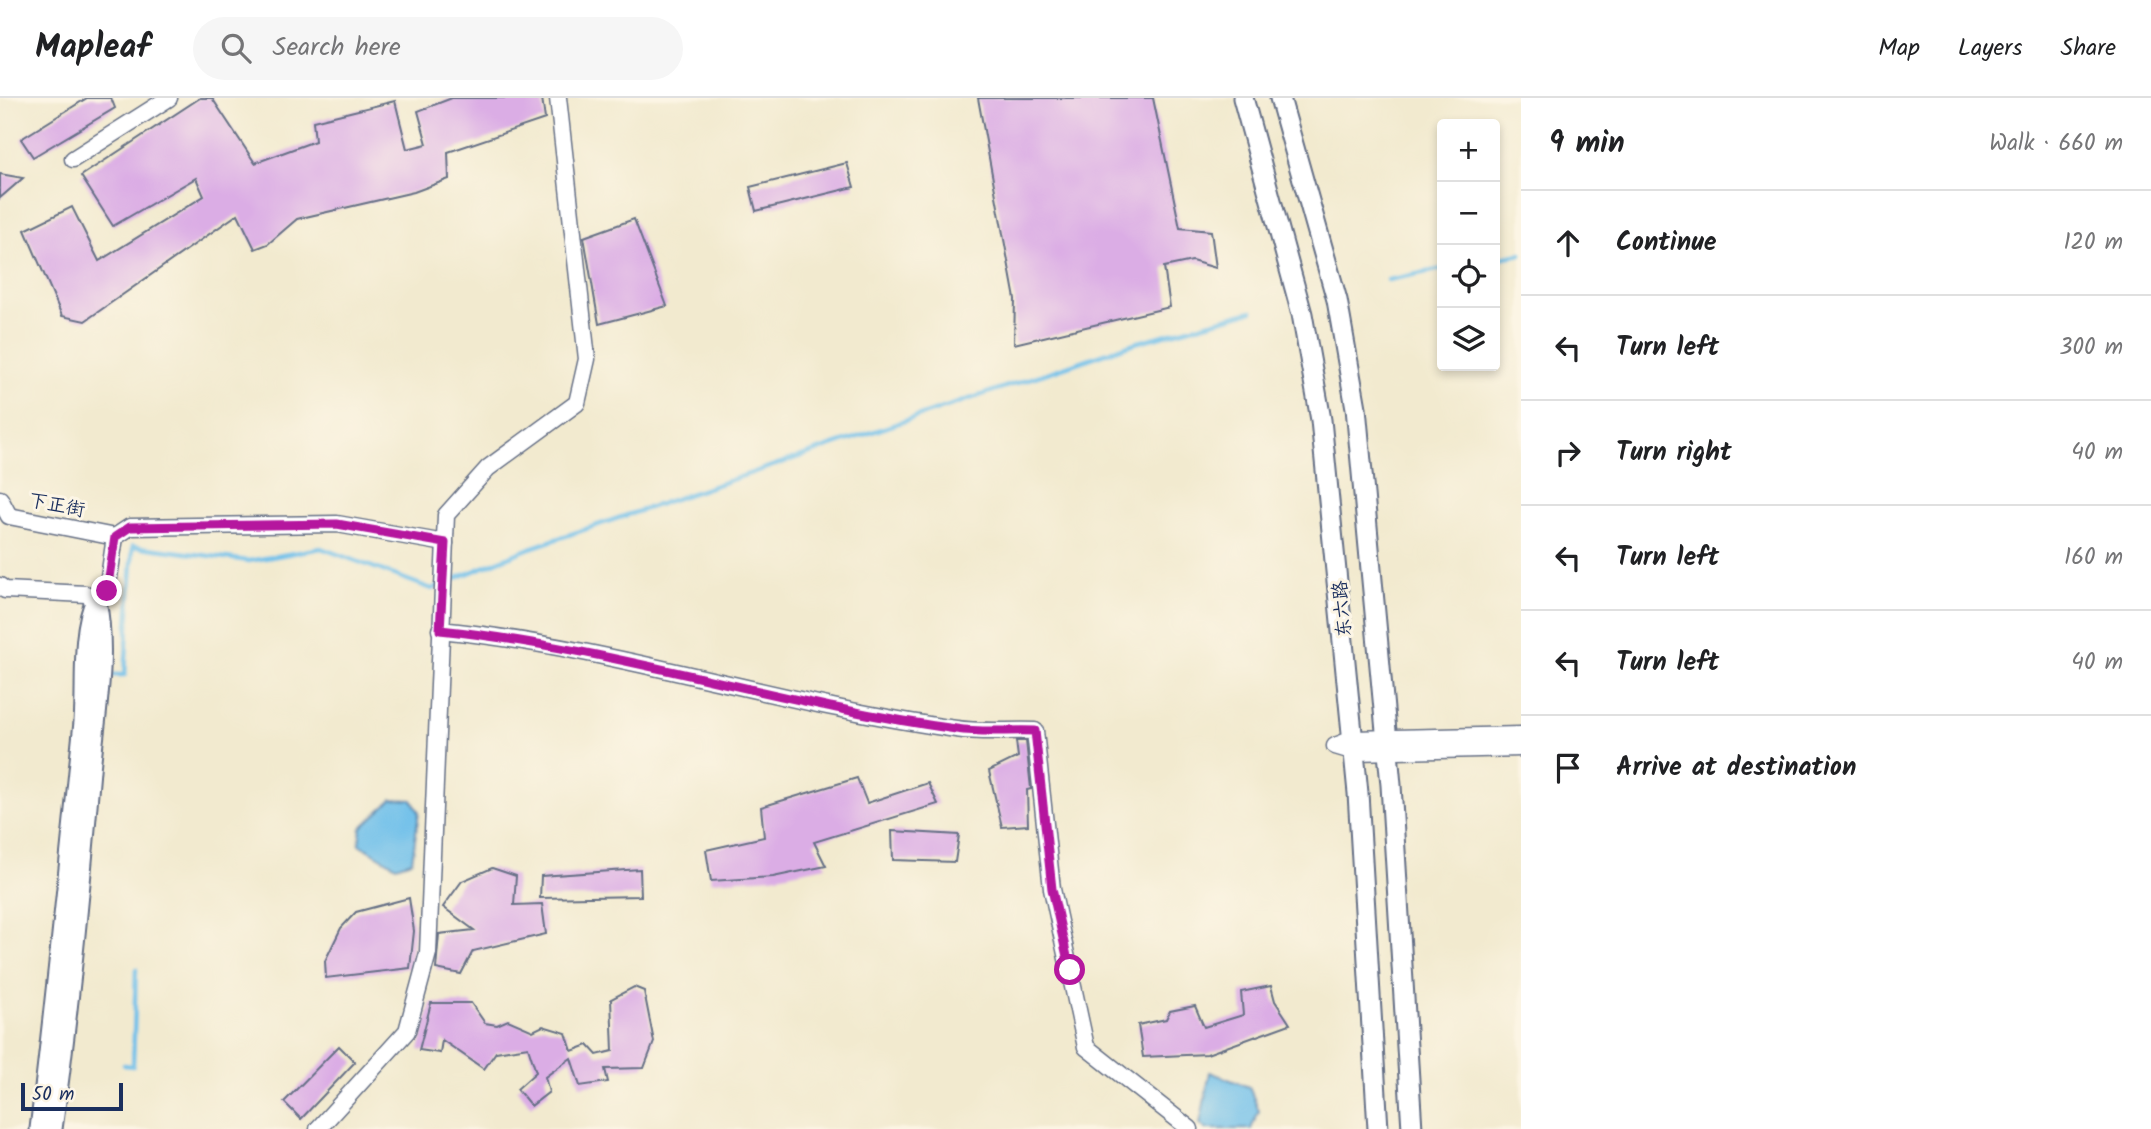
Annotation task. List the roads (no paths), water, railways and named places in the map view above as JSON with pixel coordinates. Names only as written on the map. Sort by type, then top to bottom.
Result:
[{"type":"main road","name":"东六路","points":[[1243,98],[1303,314],[1321,420],[1354,746],[1378,1129]]},
{"type":"main road","name":"东六路","points":[[1280,98],[1336,300],[1353,395],[1388,745],[1412,1129]]},
{"type":"main road","points":[[40,1129],[87,691],[89,614],[96,601]]},
{"type":"main road","points":[[52,1129],[77,925],[97,690],[99,615],[96,601]]},
{"type":"street","points":[[73,159],[169,98]]},
{"type":"street","points":[[318,1129],[407,1031],[428,953],[446,515],[488,467],[577,403],[587,359],[558,98]]},
{"type":"street","name":"下正街","points":[[0,499],[9,516],[115,537]]},
{"type":"street","points":[[0,586],[5,590],[86,594],[96,601],[107,591],[115,537],[130,527],[337,524],[445,543]]},
{"type":"street","points":[[440,630],[564,648],[688,677],[958,730],[1035,731],[1052,889],[1086,1046],[1190,1129]]},
{"type":"street","points":[[1354,746],[1521,735]]},
{"type":"street","points":[[1388,745],[1521,748]]},
{"type":"water","points":[[392,799],[412,800],[419,812],[412,861],[396,866],[359,844],[361,828]]},
{"type":"water","points":[[1210,1072],[1249,1087],[1259,1111],[1251,1129],[1206,1129],[1200,1124]]},
{"type":"waterway","points":[[1500,258],[1521,254]]},
{"type":"waterway","points":[[1388,280],[1437,270]]},
{"type":"waterway","points":[[447,582],[530,548],[1135,343],[1252,311]]},
{"type":"waterway","points":[[113,675],[125,675],[133,546],[249,561],[321,548],[432,589],[439,586]]},
{"type":"waterway","points":[[124,1065],[133,1066],[136,969]]}]
